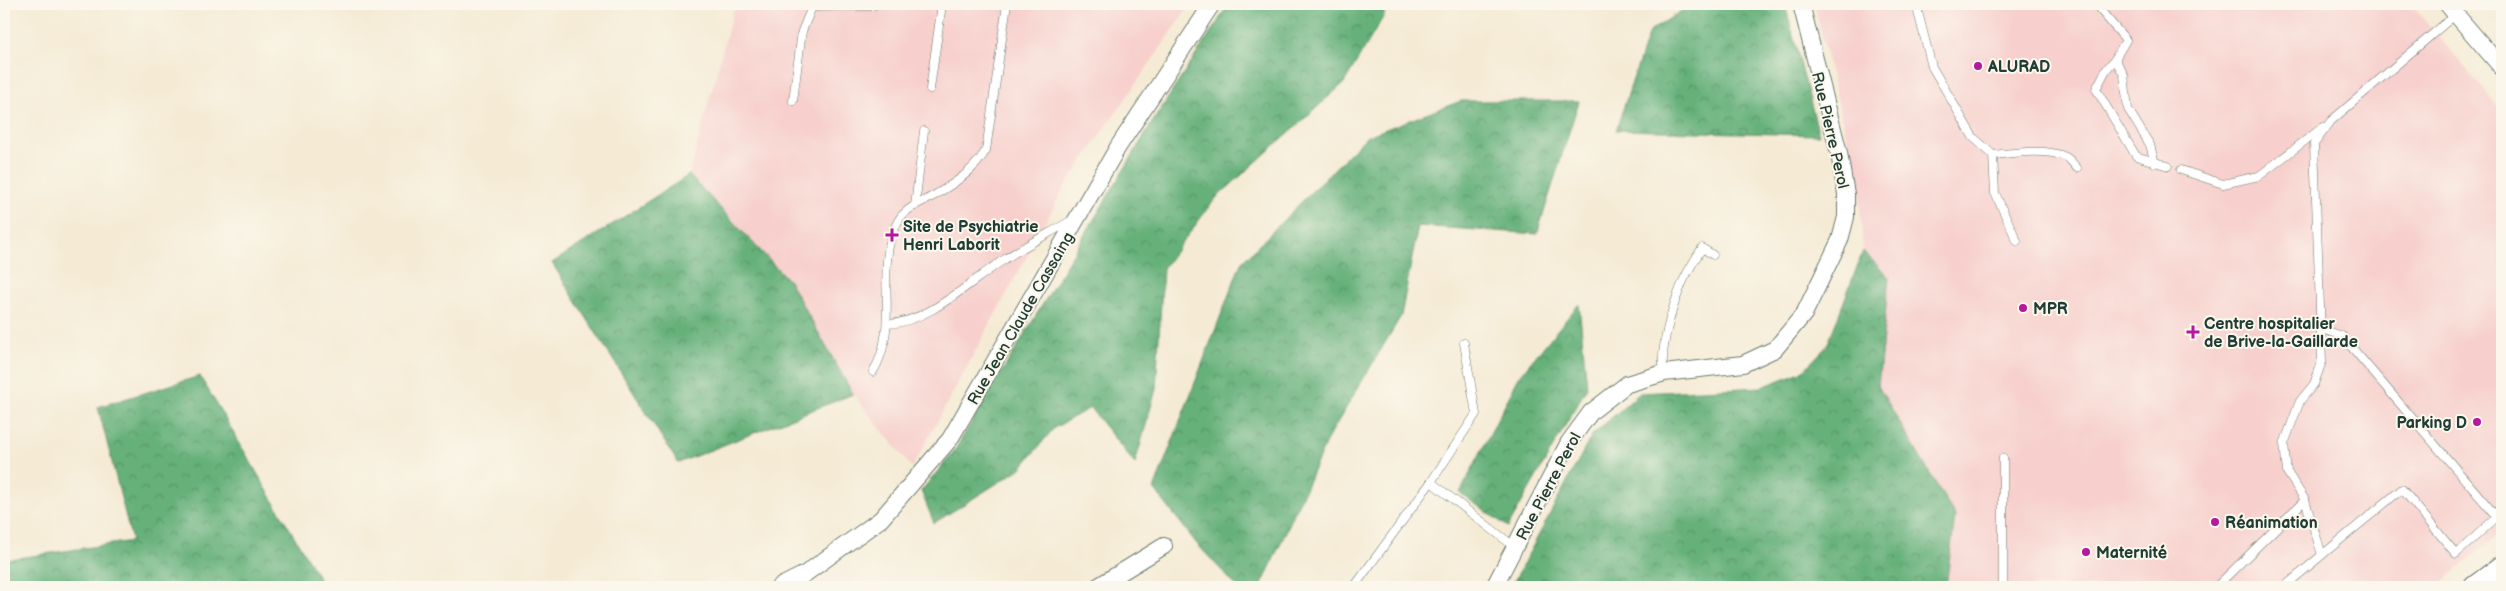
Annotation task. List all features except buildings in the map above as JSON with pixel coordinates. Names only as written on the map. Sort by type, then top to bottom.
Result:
[{"type":"main road","points":[[2475,587],[2501,574]]},
{"type":"street","name":"Rue Jean Claude Cassaing","points":[[779,587],[805,574],[881,519],[950,439],[1118,147],[1212,4]]},
{"type":"street","name":"Rue Pierre Perol","points":[[1494,587],[1516,548],[1568,442],[1591,412],[1627,384],[1664,373],[1743,364],[1775,349],[1804,314],[1840,240],[1846,217],[1846,194],[1839,153],[1801,4]]},
{"type":"street","points":[[2452,9],[2502,68]]},
{"type":"street","points":[[1097,587],[1164,546]]},
{"type":"lane","points":[[793,101],[802,30],[812,7],[872,6],[876,4]]},
{"type":"lane","points":[[930,89],[942,4]]},
{"type":"lane","points":[[873,372],[885,349],[888,324],[886,273],[889,251],[898,220],[904,213],[962,178],[981,159],[986,150],[1007,4]]},
{"type":"lane","points":[[1916,4],[1932,67],[1973,137],[1993,155],[1995,193],[2017,240]]},
{"type":"lane","points":[[2095,4],[2126,40],[2096,89],[2136,156],[2168,166]]},
{"type":"lane","points":[[2181,170],[2223,184],[2259,176],[2331,121],[2452,9]]},
{"type":"lane","points":[[2115,59],[2124,75],[2128,109],[2150,145],[2155,163]]},
{"type":"lane","points":[[2322,555],[2305,500],[2287,472],[2284,444],[2300,401],[2314,384],[2322,362],[2314,144],[2331,121]]},
{"type":"lane","points":[[915,206],[924,131]]},
{"type":"lane","points":[[1993,155],[2027,152],[2050,154],[2066,157],[2077,168]]},
{"type":"lane","points":[[888,324],[910,321],[926,313],[1005,259],[1078,217]]},
{"type":"lane","points":[[1664,373],[1662,365],[1668,325],[1681,284],[1702,248],[1712,255]]},
{"type":"lane","points":[[2284,587],[2402,489],[2456,554],[2497,517],[2342,336],[2322,329]]},
{"type":"lane","points":[[1354,587],[1431,482],[1476,414],[1464,343]]},
{"type":"lane","points":[[2002,587],[2003,458]]},
{"type":"lane","points":[[1431,482],[1516,548]]},
{"type":"lane","points":[[2216,587],[2305,500]]},
{"type":"shaded area","name":"Site de Psychiatrie Henri Laborit","points":[[735,4],[1191,4],[1064,188],[912,468],[853,394],[789,281],[689,175]]},
{"type":"shaded area","name":"Centre hospitalier de Brive-la-Gaillarde","points":[[1814,4],[2411,4],[2502,111],[2502,531],[2436,587],[1946,587],[1955,516],[1878,386],[1889,277],[1863,251],[1859,189]]},
{"type":"green space","points":[[1229,4],[1374,4],[1385,14],[1344,83],[1215,199],[1163,268],[1156,389],[1135,464],[1090,408],[1054,428],[1020,469],[934,523],[921,491],[953,453],[1155,118]]},
{"type":"green space","points":[[1692,4],[1785,4],[1819,135],[1616,130],[1649,32]]},
{"type":"green space","points":[[1461,101],[1579,101],[1537,234],[1418,226],[1401,316],[1328,438],[1261,587],[1237,587],[1197,544],[1154,489],[1241,263],[1367,136]]},
{"type":"green space","points":[[689,175],[789,281],[853,394],[678,463],[552,263]]},
{"type":"green space","points":[[1863,251],[1889,277],[1878,386],[1955,516],[1946,587],[1511,587],[1592,435],[1640,393],[1762,387],[1803,371],[1827,346]]},
{"type":"green space","points":[[1579,304],[1587,387],[1508,527],[1460,493],[1520,375]]},
{"type":"green space","points":[[200,376],[324,587],[4,587],[4,560],[132,541],[98,407]]},
{"type":"place","name":"ALURAD","points":[[1978,66]]},
{"type":"place","name":"Site de Psychiatrie Henri Laborit","points":[[892,235]]},
{"type":"place","name":"MPR","points":[[2023,308]]},
{"type":"place","name":"Centre hospitalier de Brive-la-Gaillarde","points":[[2193,332]]},
{"type":"place","name":"Parking D","points":[[2477,422]]},
{"type":"place","name":"Réanimation","points":[[2215,522]]},
{"type":"place","name":"Maternité","points":[[2086,552]]}]
